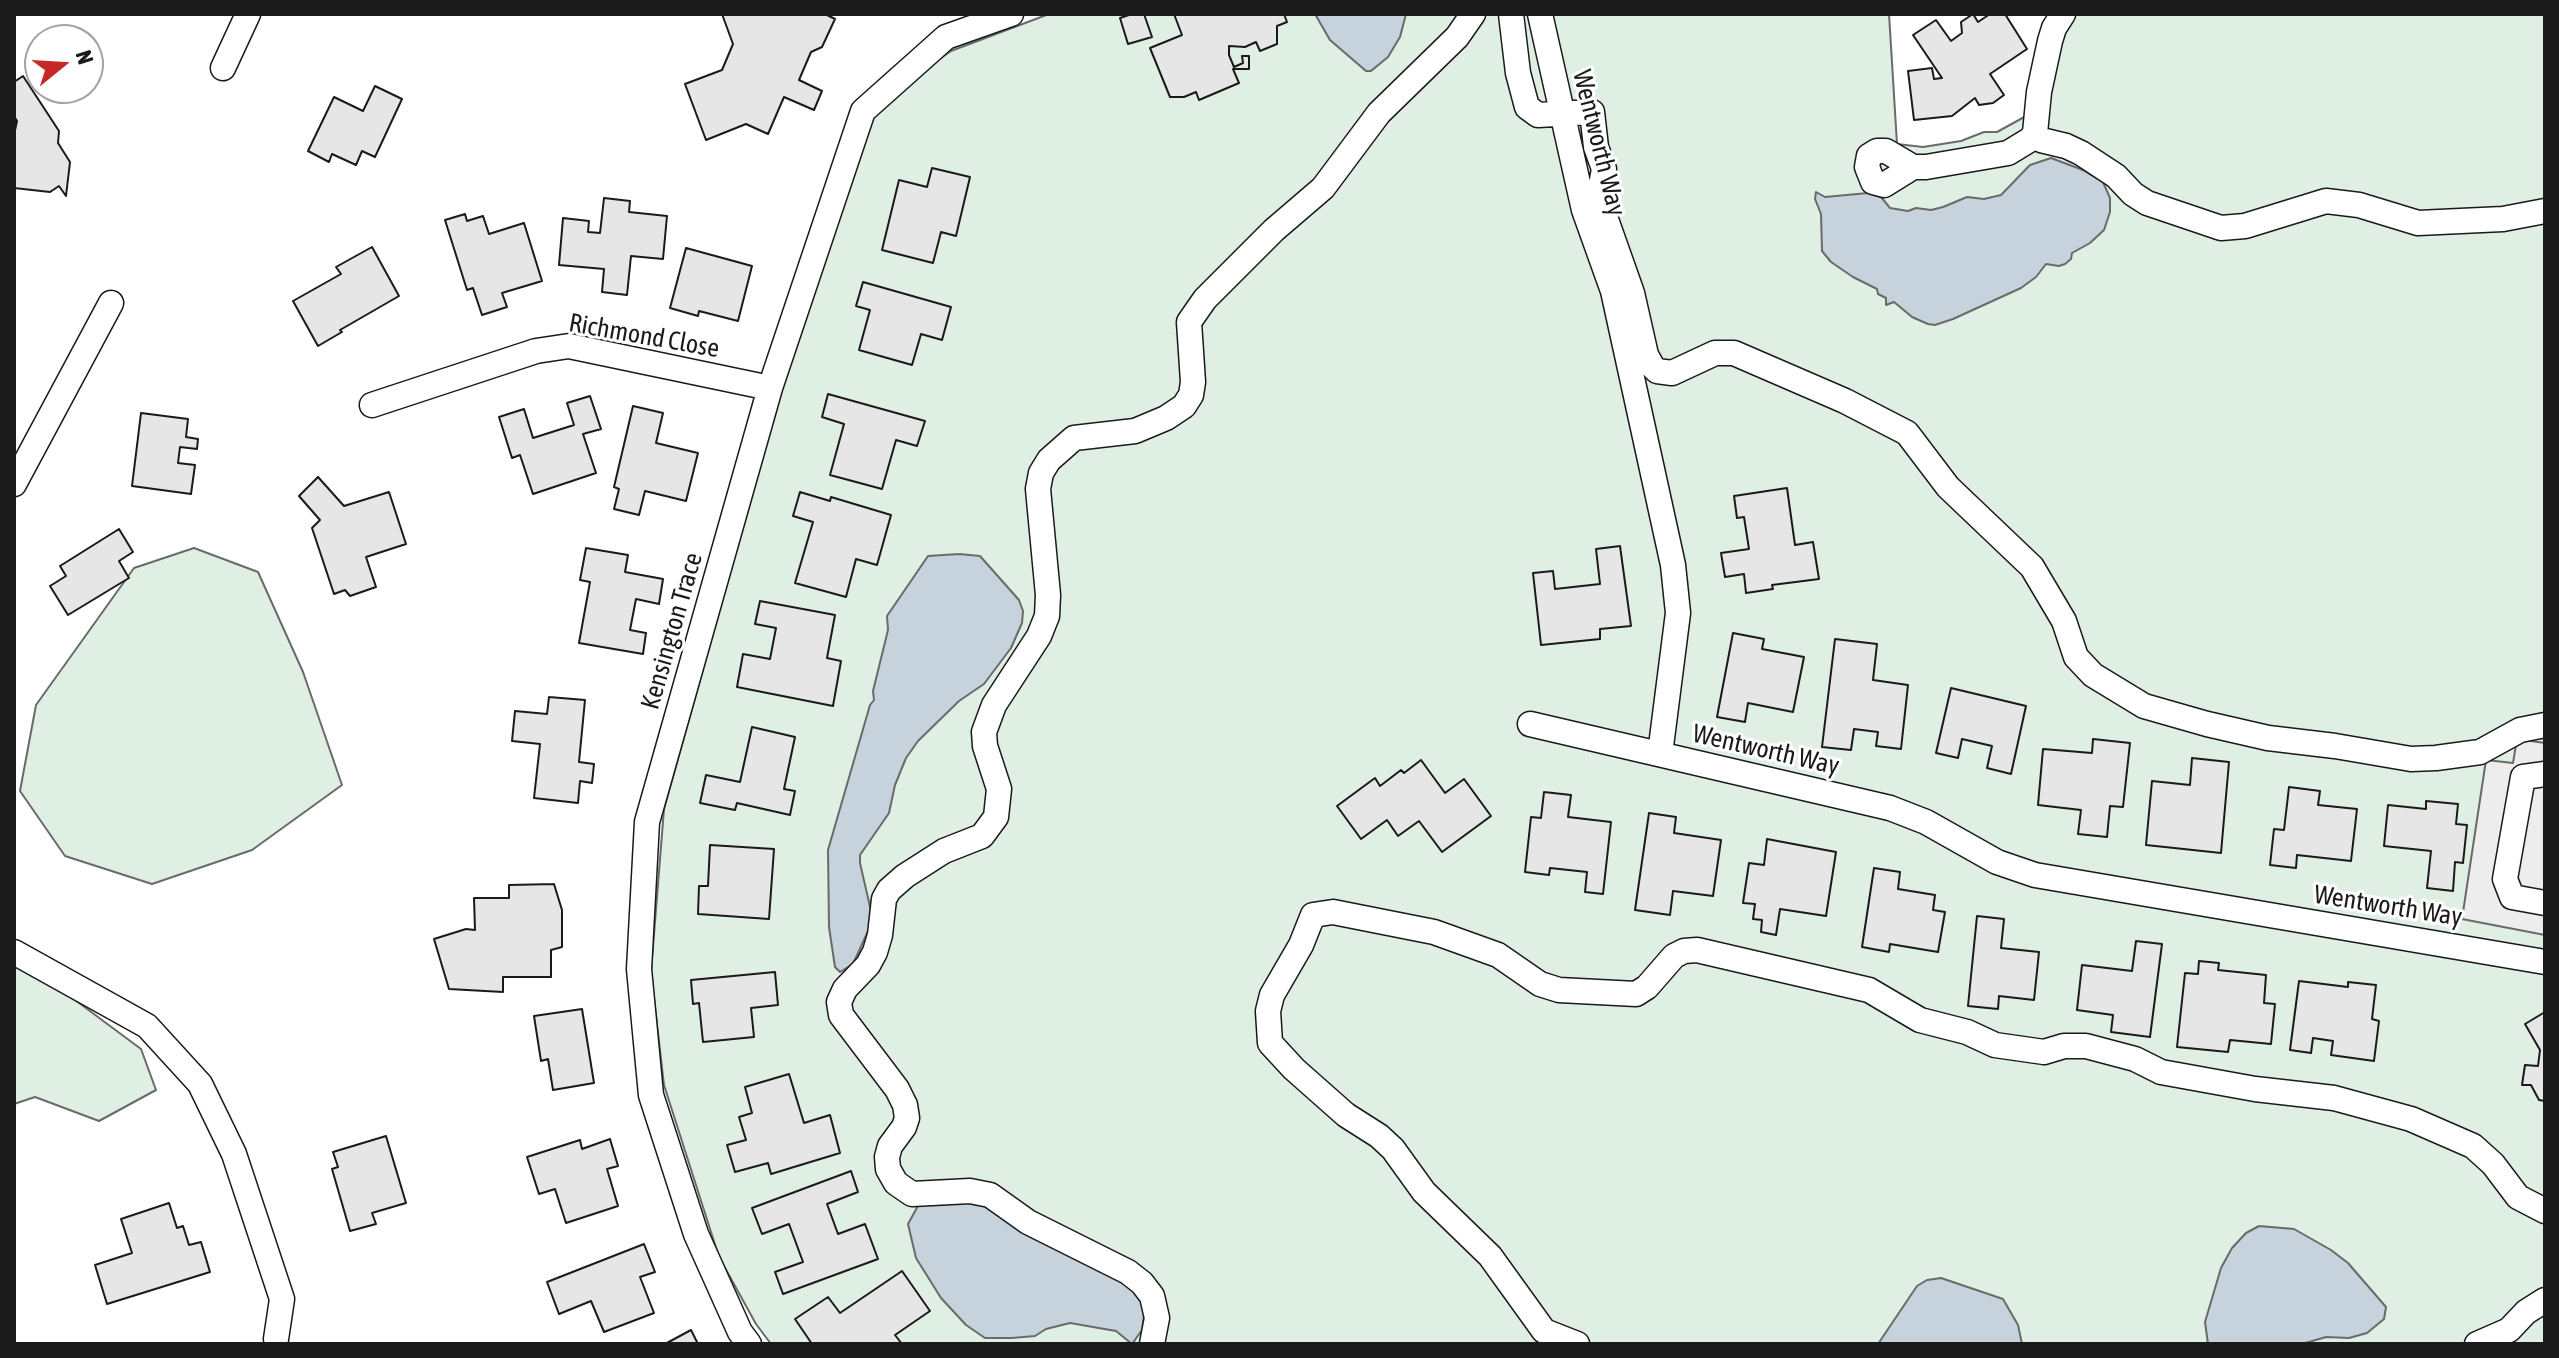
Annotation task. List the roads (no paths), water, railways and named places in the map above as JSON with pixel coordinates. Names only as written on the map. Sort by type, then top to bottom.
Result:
[{"type":"street","points":[[223,68],[248,14]]},
{"type":"street","name":"Kensington Trace","points":[[749,1344],[740,1332],[696,1234],[651,1095],[639,969],[647,822],[770,388],[863,111],[946,37],[1011,14]]},
{"type":"street","points":[[1152,1344],[1157,1318],[1152,1296],[1128,1272],[1028,1222],[990,1195],[970,1191],[912,1194],[896,1183],[888,1169],[887,1157],[890,1146],[906,1123],[905,1105],[897,1089],[841,1015],[839,1002],[845,989],[868,965],[875,952],[884,899],[889,890],[944,851],[982,836],[996,817],[999,789],[985,746],[984,732],[994,705],[1039,636],[1047,616],[1048,595],[1038,489],[1041,473],[1049,460],[1074,438],[1135,431],[1158,422],[1184,406],[1191,395],[1193,382],[1189,322],[1205,299],[1274,230],[1320,192],[1379,113],[1457,37],[1473,14]]},
{"type":"street","points":[[1511,14],[1518,73],[1527,107],[1538,115],[1592,112],[1596,151],[1604,169],[1600,191],[1603,211],[1632,293],[1646,355],[1652,366],[1657,371],[1672,373],[1715,353],[1734,353],[1845,401],[1907,433],[1948,487],[2032,567],[2059,610],[2074,652],[2082,664],[2130,699],[2158,711],[2190,717],[2229,730],[2421,760],[2480,752],[2520,730],[2545,725]]},
{"type":"street","name":"Wentworth Way","points":[[1540,14],[1584,210],[1613,291],[1673,565],[1678,613],[1660,754],[1890,808],[1926,822],[1997,862],[2035,875],[2545,962]]},
{"type":"street","points":[[1913,167],[1957,163],[2008,153],[2024,145],[2035,133],[2039,92],[2050,41],[2063,14]]},
{"type":"street","points":[[2035,133],[2041,140],[2081,153],[2116,176],[2147,203],[2221,228],[2245,226],[2308,205],[2331,201],[2359,205],[2418,223],[2503,219],[2545,211]]},
{"type":"street","points":[[14,484],[111,303]]},
{"type":"street","name":"Richmond Close","points":[[372,405],[536,351],[569,346],[770,388]]},
{"type":"street","points":[[1530,724],[1660,754]]},
{"type":"street","points":[[2545,774],[2523,777],[2505,879],[2512,897],[2545,903]]},
{"type":"street","points":[[1577,1344],[1544,1331],[1490,1256],[1424,1192],[1393,1149],[1346,1115],[1270,1043],[1268,1011],[1272,995],[1301,945],[1313,915],[1333,912],[1434,932],[1498,955],[1540,984],[1559,990],[1636,994],[1647,987],[1674,956],[1697,950],[1869,990],[1920,1020],[1967,1032],[1995,1045],[2044,1052],[2080,1045],[2135,1059],[2161,1072],[2255,1089],[2334,1098],[2411,1119],[2473,1146],[2493,1164],[2518,1197],[2545,1211]]},
{"type":"street","points":[[14,952],[147,1026],[200,1084],[234,1154],[282,1299],[276,1339]]},
{"type":"street","points":[[2477,1344],[2509,1330],[2526,1312],[2545,1300]]}]
